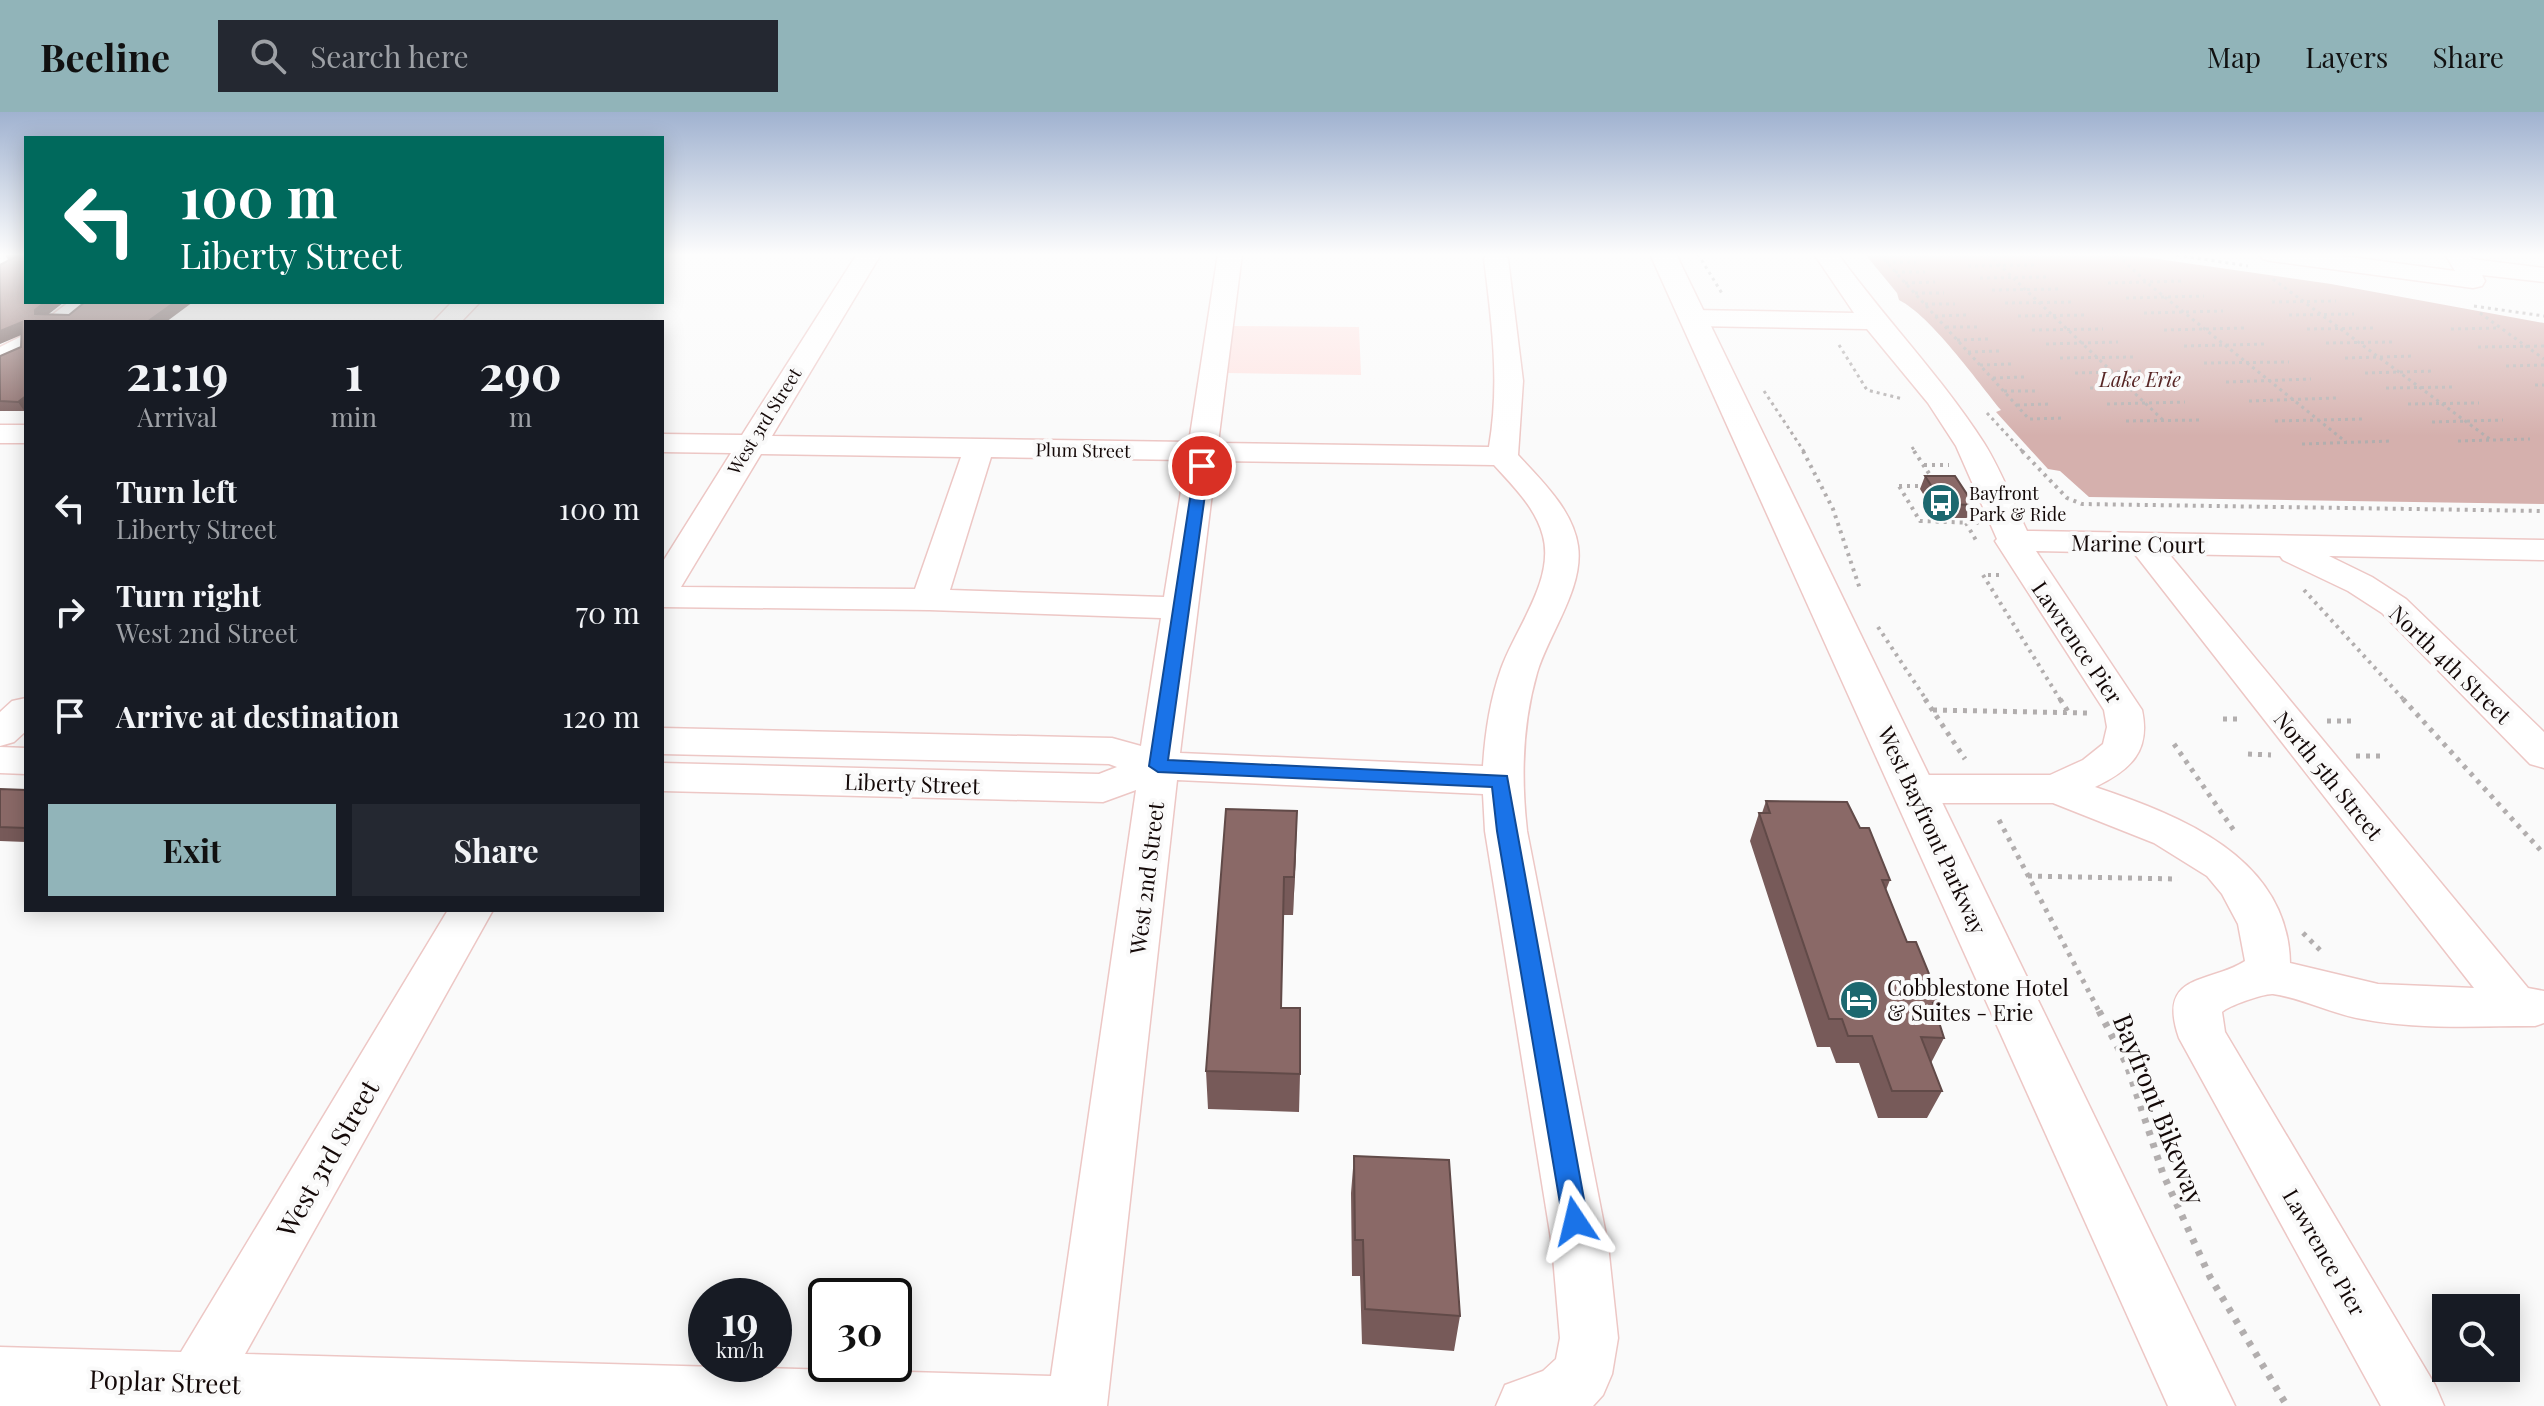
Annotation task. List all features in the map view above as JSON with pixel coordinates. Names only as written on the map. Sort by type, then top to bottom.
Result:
[{"type":"highway","name":"West Bayfront Parkway","points":[[1709,314],[1913,789],[2202,1406]]},
{"type":"street","name":"West 3rd Street","points":[[664,587],[831,314]]},
{"type":"street","name":"West 2nd Street","points":[[1077,1406],[1155,815],[1158,766],[1222,314]]},
{"type":"street","points":[[1504,314],[1511,365],[1511,404],[1503,456],[1548,515],[1559,533],[1562,550],[1553,589],[1525,653],[1510,709],[1501,781],[1506,831],[1580,1245],[1588,1323],[1589,1338],[1582,1374],[1543,1401]]},
{"type":"street","name":"Lawrence Pier","points":[[1869,314],[1939,398],[1971,446],[1997,546],[2123,710],[2128,724],[2124,748],[2116,757],[2055,789]]},
{"type":"street","points":[[1712,318],[1874,321]]},
{"type":"street","points":[[0,359],[24,343]]},
{"type":"street","points":[[0,434],[24,434]]},
{"type":"street","name":"Plum Street","points":[[664,443],[1503,456]]},
{"type":"street","points":[[929,600],[979,448]]},
{"type":"street","name":"Marine Court","points":[[1997,546],[2143,543],[2544,550]]},
{"type":"street","name":"North 5th Street","points":[[2143,543],[2530,1007]]},
{"type":"street","name":"North 4th Street","points":[[2264,545],[2299,555],[2336,571],[2394,606],[2544,755]]},
{"type":"street","points":[[664,597],[929,600],[1181,608]]},
{"type":"street","name":"Liberty Street","points":[[664,741],[1112,751],[1158,766],[1501,781]]},
{"type":"street","points":[[0,760],[24,761]]},
{"type":"street","name":"Liberty Street","points":[[664,777],[1103,788],[1158,766]]},
{"type":"street","points":[[1913,789],[2055,789],[2115,809],[2169,832],[2222,865],[2238,883],[2261,924],[2268,961],[2263,973],[2378,1003],[2530,1007]]},
{"type":"street","name":"West 3rd Street","points":[[190,1394],[470,912]]},
{"type":"street","name":"Lawrence Pier","points":[[2263,973],[2248,983],[2212,992],[2198,1005],[2197,1021],[2203,1038],[2414,1406]]},
{"type":"street","name":"Poplar Street","points":[[0,1377],[190,1394],[1050,1406]]},
{"type":"path","points":[[2187,314],[2346,442]]},
{"type":"path","points":[[2289,315],[2340,314]]},
{"type":"path","points":[[2482,314],[2544,362]]},
{"type":"path","points":[[1935,316],[1966,315]]},
{"type":"path","points":[[2053,315],[2164,421]]},
{"type":"path","points":[[2018,316],[2088,315]]},
{"type":"path","points":[[2319,315],[2491,440]]},
{"type":"path","points":[[1935,316],[2029,419],[2065,418]]},
{"type":"path","points":[[1946,327],[1977,327]]},
{"type":"path","points":[[2164,330],[2244,328]]},
{"type":"path","points":[[2307,329],[2373,328]]},
{"type":"path","points":[[2451,329],[2500,328]]},
{"type":"path","points":[[2032,330],[2103,329]]},
{"type":"path","points":[[1957,340],[1988,339]]},
{"type":"path","points":[[1837,341],[1867,390],[1911,400]]},
{"type":"path","points":[[2046,344],[2118,342]]},
{"type":"path","points":[[2326,343],[2393,342]]},
{"type":"path","points":[[2184,346],[2266,344]]},
{"type":"path","points":[[2478,347],[2544,346]]},
{"type":"path","points":[[1968,352],[1999,351]]},
{"type":"path","points":[[2345,358],[2414,356]]},
{"type":"path","points":[[2060,358],[2134,357]]},
{"type":"path","points":[[2204,363],[2289,362]]},
{"type":"path","points":[[2506,366],[2544,362]]},
{"type":"path","points":[[1980,365],[2011,364]]},
{"type":"path","points":[[2075,373],[2151,371]]},
{"type":"path","points":[[2365,373],[2435,371]]},
{"type":"path","points":[[1992,378],[2024,377]]},
{"type":"path","points":[[2226,382],[2311,379]]},
{"type":"path","points":[[1756,381],[1797,440],[1830,497],[1861,593]]},
{"type":"path","points":[[2535,385],[2544,385]]},
{"type":"path","points":[[2090,388],[2167,387]]},
{"type":"path","points":[[2386,388],[2456,387]]},
{"type":"path","points":[[2004,391],[2037,391]]},
{"type":"path","points":[[2249,401],[2336,398]]},
{"type":"path","points":[[2107,404],[2185,402]]},
{"type":"path","points":[[2408,404],[2479,403]]},
{"type":"path","points":[[2017,405],[2050,404]]},
{"type":"path","points":[[1985,411],[2067,498],[2082,504],[2544,511]]},
{"type":"path","points":[[2275,421],[2362,419]]},
{"type":"path","points":[[2126,421],[2203,420]]},
{"type":"path","points":[[2432,422],[2503,420]]},
{"type":"path","points":[[2458,441],[2530,439]]},
{"type":"path","points":[[2302,444],[2391,441]]},
{"type":"path","points":[[1912,447],[1937,486]]},
{"type":"path","points":[[1924,465],[1954,465]]},
{"type":"path","points":[[1899,486],[1952,486],[1977,523],[1965,522],[1920,521],[1899,486]]},
{"type":"path","points":[[1965,522],[1997,546]]},
{"type":"path","points":[[2008,575],[1983,575],[2069,713]]},
{"type":"path","points":[[2299,585],[2544,854]]},
{"type":"path","points":[[1874,620],[1964,758]]},
{"type":"path","points":[[1932,710],[2097,714]]},
{"type":"path","points":[[2223,719],[2245,719]]},
{"type":"path","points":[[2174,744],[2242,843]]},
{"type":"path","points":[[2248,754],[2284,755]]},
{"type":"path","name":"Bayfront Bikeway","points":[[2000,823],[2127,1065],[2163,1174],[2210,1277],[2287,1406]]},
{"type":"path","points":[[2027,876],[2192,879]]},
{"type":"path","points":[[2299,927],[2307,939],[2330,957]]},
{"type":"shaded area","points":[[1233,326],[1359,327],[1361,375],[1228,373]]},
{"type":"water","name":"Lake Erie","points":[[1919,314],[2497,314],[2544,323],[2544,504],[2089,497],[2060,471],[2048,469],[1996,412],[2001,410]]},
{"type":"building","points":[[0,314],[158,314],[150,320],[24,320],[24,398],[18,402],[0,401],[0,356],[21,347],[22,322],[0,331]]},
{"type":"building","points":[[1925,476],[1955,476],[1974,505],[1943,504]]},
{"type":"building","points":[[0,789],[24,790],[24,828],[0,827]]},
{"type":"building","name":"Cobblestone Hotel & Suites - Erie","points":[[1766,801],[1847,802],[1860,828],[1869,828],[1890,880],[1882,880],[1907,942],[1916,942],[1941,1003],[1933,1003],[1944,1038],[1921,1037],[1942,1091],[1892,1091],[1872,1036],[1848,1036],[1842,1019],[1829,1019],[1759,813],[1770,813]]},
{"type":"building","points":[[1226,809],[1297,811],[1294,877],[1284,877],[1281,1008],[1300,1008],[1300,1074],[1206,1071]]},
{"type":"building","points":[[1354,1156],[1449,1160],[1460,1316],[1365,1309],[1363,1240],[1355,1240]]},
{"type":"place","name":"Bayfront Park & Ride","points":[[1941,503]]},
{"type":"place","name":"Cobblestone Hotel & Suites - Erie","points":[[1859,1000]]},
{"type":"route","points":[[1202,466],[1158,766],[1501,781],[1506,831],[1521,900],[1575,1221]]}]
